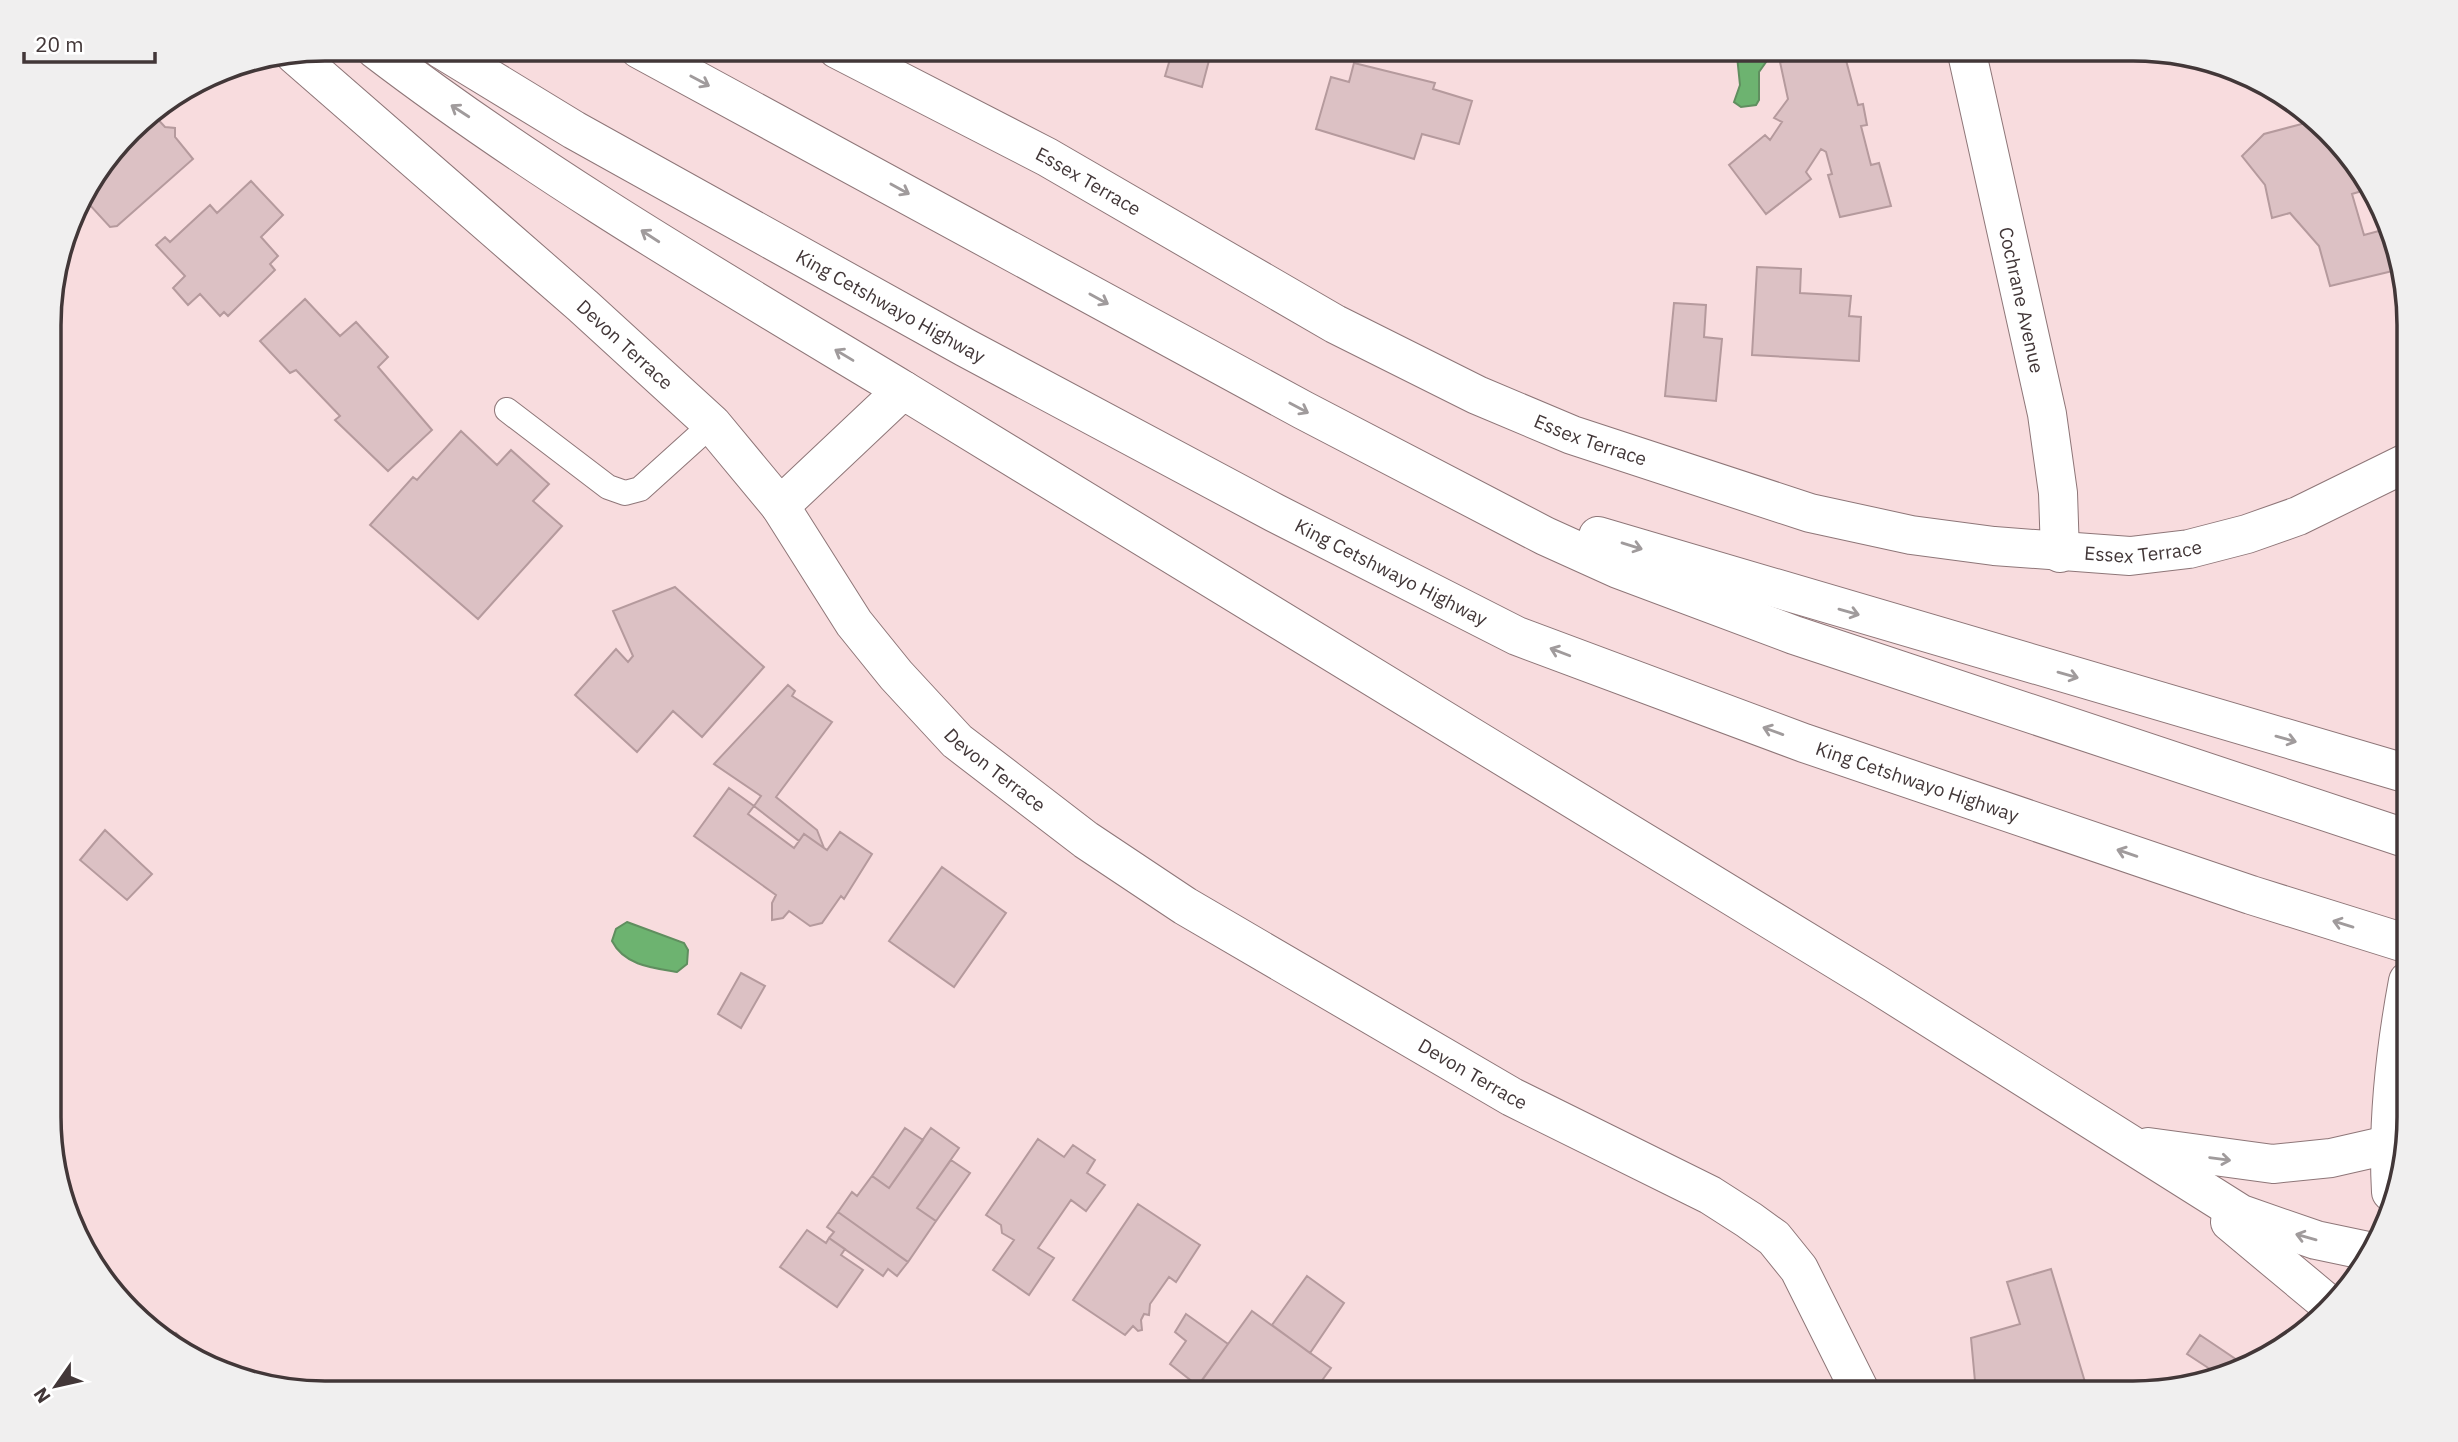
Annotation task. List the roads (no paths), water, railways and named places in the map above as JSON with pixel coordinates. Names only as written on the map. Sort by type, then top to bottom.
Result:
[{"type":"main road","points":[[391,61],[428,90],[661,243],[1923,1013],[2241,1214],[2316,1240],[2361,1249]]},
{"type":"main road","name":"King Cetshwayo Highway","points":[[461,61],[574,130],[966,348],[1262,506],[1517,636],[1804,743],[2251,895],[2397,941]]},
{"type":"main road","points":[[661,61],[1303,410],[1472,498],[1618,569],[1736,615],[2397,835]]},
{"type":"main road","name":"Essex Terrace","points":[[860,61],[1047,158],[1335,324],[1477,395],[1560,430],[1810,513],[1911,535],[2060,553],[2130,556],[2189,549],[2247,534],[2298,516],[2397,468]]},
{"type":"main road","name":"Cochrane Avenue","points":[[1969,61],[2046,414],[2058,493],[2060,553]]},
{"type":"main road","name":"Devon Terrace","points":[[304,63],[583,306],[712,424],[780,506],[854,623],[896,675],[957,741],[1086,840],[1232,934],[1512,1097],[1710,1195],[1749,1220],[1774,1238],[1799,1269],[1856,1381]]},
{"type":"main road","points":[[780,506],[903,390]]},
{"type":"main road","points":[[1472,498],[1833,608],[2397,771]]},
{"type":"main road","points":[[2390,1176],[2388,1145],[2397,1060]]},
{"type":"main road","points":[[2129,1144],[2273,1164],[2331,1158],[2388,1145]]},
{"type":"main road","points":[[2129,1144],[2273,1256],[2323,1299]]},
{"type":"lane","points":[[507,410],[608,487],[625,493],[640,489],[712,424]]}]
